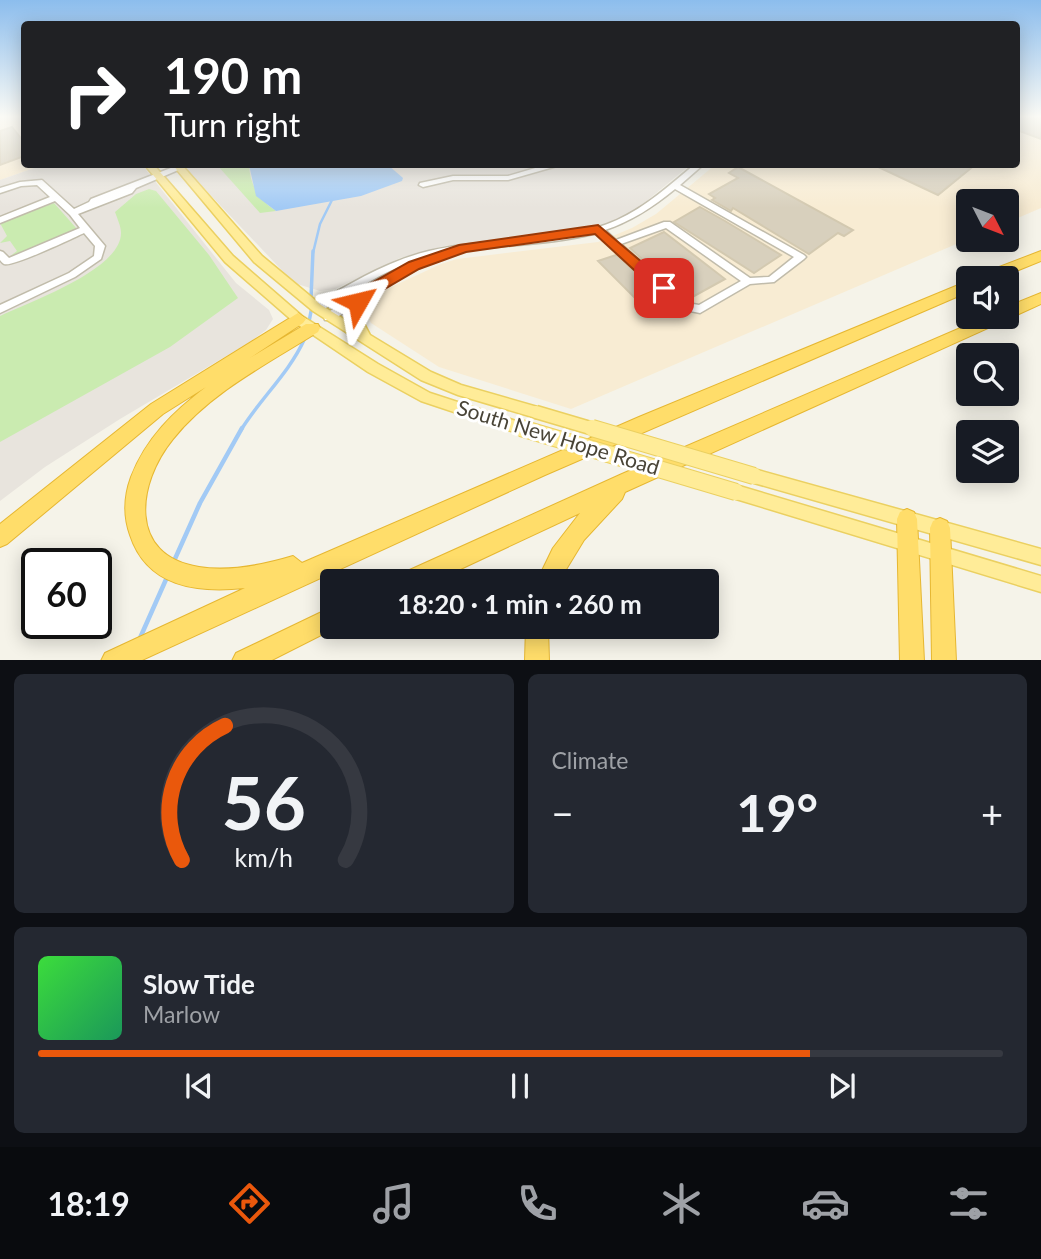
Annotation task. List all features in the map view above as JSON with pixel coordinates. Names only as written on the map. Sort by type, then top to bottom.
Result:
[{"type":"highway","points":[[1016,266],[1041,256]]},
{"type":"highway","points":[[113,660],[354,548],[685,403],[956,291]]},
{"type":"highway","points":[[1019,308],[1041,298]]},
{"type":"highway","points":[[0,537],[157,409],[305,323]]},
{"type":"highway","points":[[305,323],[167,432],[150,456],[134,498],[139,541],[154,561],[181,576],[213,581],[273,574],[354,548]]},
{"type":"highway","points":[[437,569],[629,480],[973,329]]},
{"type":"highway","points":[[554,569],[565,548],[599,506],[629,480]]},
{"type":"highway","points":[[907,519],[912,660]]},
{"type":"highway","points":[[940,528],[943,555],[944,660]]},
{"type":"highway","points":[[244,660],[320,624]]},
{"type":"highway","points":[[537,639],[537,660]]},
{"type":"main road","name":"South New Hope Road","points":[[151,168],[229,259],[305,323],[373,369],[426,397],[517,427],[1041,583]]},
{"type":"main road","name":"South New Hope Road","points":[[180,168],[258,259],[329,317],[426,376],[458,390],[1041,557]]},
{"type":"main road","points":[[359,297],[356,320],[366,340]]},
{"type":"main road","points":[[305,323],[317,308]]},
{"type":"main road","points":[[305,323],[329,317]]},
{"type":"street","points":[[73,213],[93,204],[94,201],[174,168]]},
{"type":"street","points":[[424,185],[453,178],[508,178],[544,168]]},
{"type":"street","points":[[317,308],[393,265],[431,253],[598,229],[640,212],[695,168]]},
{"type":"street","points":[[0,191],[20,184],[39,182],[73,213],[100,246],[98,257],[92,264],[0,309]]},
{"type":"street","points":[[598,229],[684,306],[700,309],[748,281],[771,280],[801,257],[674,185]]},
{"type":"street","points":[[0,220],[57,197]]},
{"type":"street","points":[[612,244],[667,224],[748,281]]},
{"type":"street","points":[[0,254],[7,262],[85,229]]},
{"type":"street","points":[[329,317],[414,266],[464,248]]},
{"type":"shaded area","points":[[0,147],[21,147],[21,168],[34,168],[0,180]]},
{"type":"shaded area","points":[[1020,147],[1041,147],[1041,208],[1019,217],[1019,189],[956,189],[956,244],[571,409],[439,367],[371,323],[367,313],[370,302],[387,289],[441,264],[457,259],[598,242],[632,228],[656,214],[711,168],[1020,168]]},
{"type":"shaded area","points":[[34,168],[144,168],[236,283],[269,310],[273,319],[266,330],[250,342],[120,419],[45,467],[0,501],[0,180]]},
{"type":"shaded area","points":[[185,168],[686,168],[637,209],[615,220],[589,228],[444,246],[400,258],[335,289],[320,291],[294,283]]},
{"type":"green space","points":[[220,168],[249,168],[256,191],[276,211],[260,213]]},
{"type":"green space","points":[[149,189],[156,191],[209,255],[238,298],[170,347],[0,442],[0,316],[71,283],[106,260],[117,247],[121,233],[115,212],[136,194]]},
{"type":"green space","points":[[54,203],[77,229],[9,257],[17,251],[10,241],[0,243],[7,236],[0,223]]},
{"type":"water","points":[[250,168],[391,168],[403,178],[402,181],[361,196],[276,211],[256,196]]},
{"type":"building","points":[[0,147],[21,147],[21,157],[0,165]]},
{"type":"building","points":[[740,168],[853,230],[844,236],[838,233],[809,254],[733,208],[731,211],[712,200],[715,198],[709,194],[738,178],[729,173]]},
{"type":"building","points":[[881,168],[971,168],[938,195]]},
{"type":"building","points":[[700,207],[781,255],[754,273],[674,222]]},
{"type":"building","points":[[664,232],[725,279],[687,300],[630,248]]},
{"type":"building","points":[[617,255],[673,306],[653,316],[598,261]]},
{"type":"waterway","points":[[313,253],[320,224],[332,200]]},
{"type":"waterway","points":[[311,298],[313,251]]},
{"type":"waterway","points":[[309,322],[312,306]]},
{"type":"waterway","points":[[241,430],[290,364],[304,340]]},
{"type":"waterway","points":[[174,561],[200,503],[242,428]]},
{"type":"waterway","points":[[140,638],[168,575]]},
{"type":"route","points":[[358,302],[359,297],[414,266],[464,248],[580,234],[598,229],[664,288]]}]
